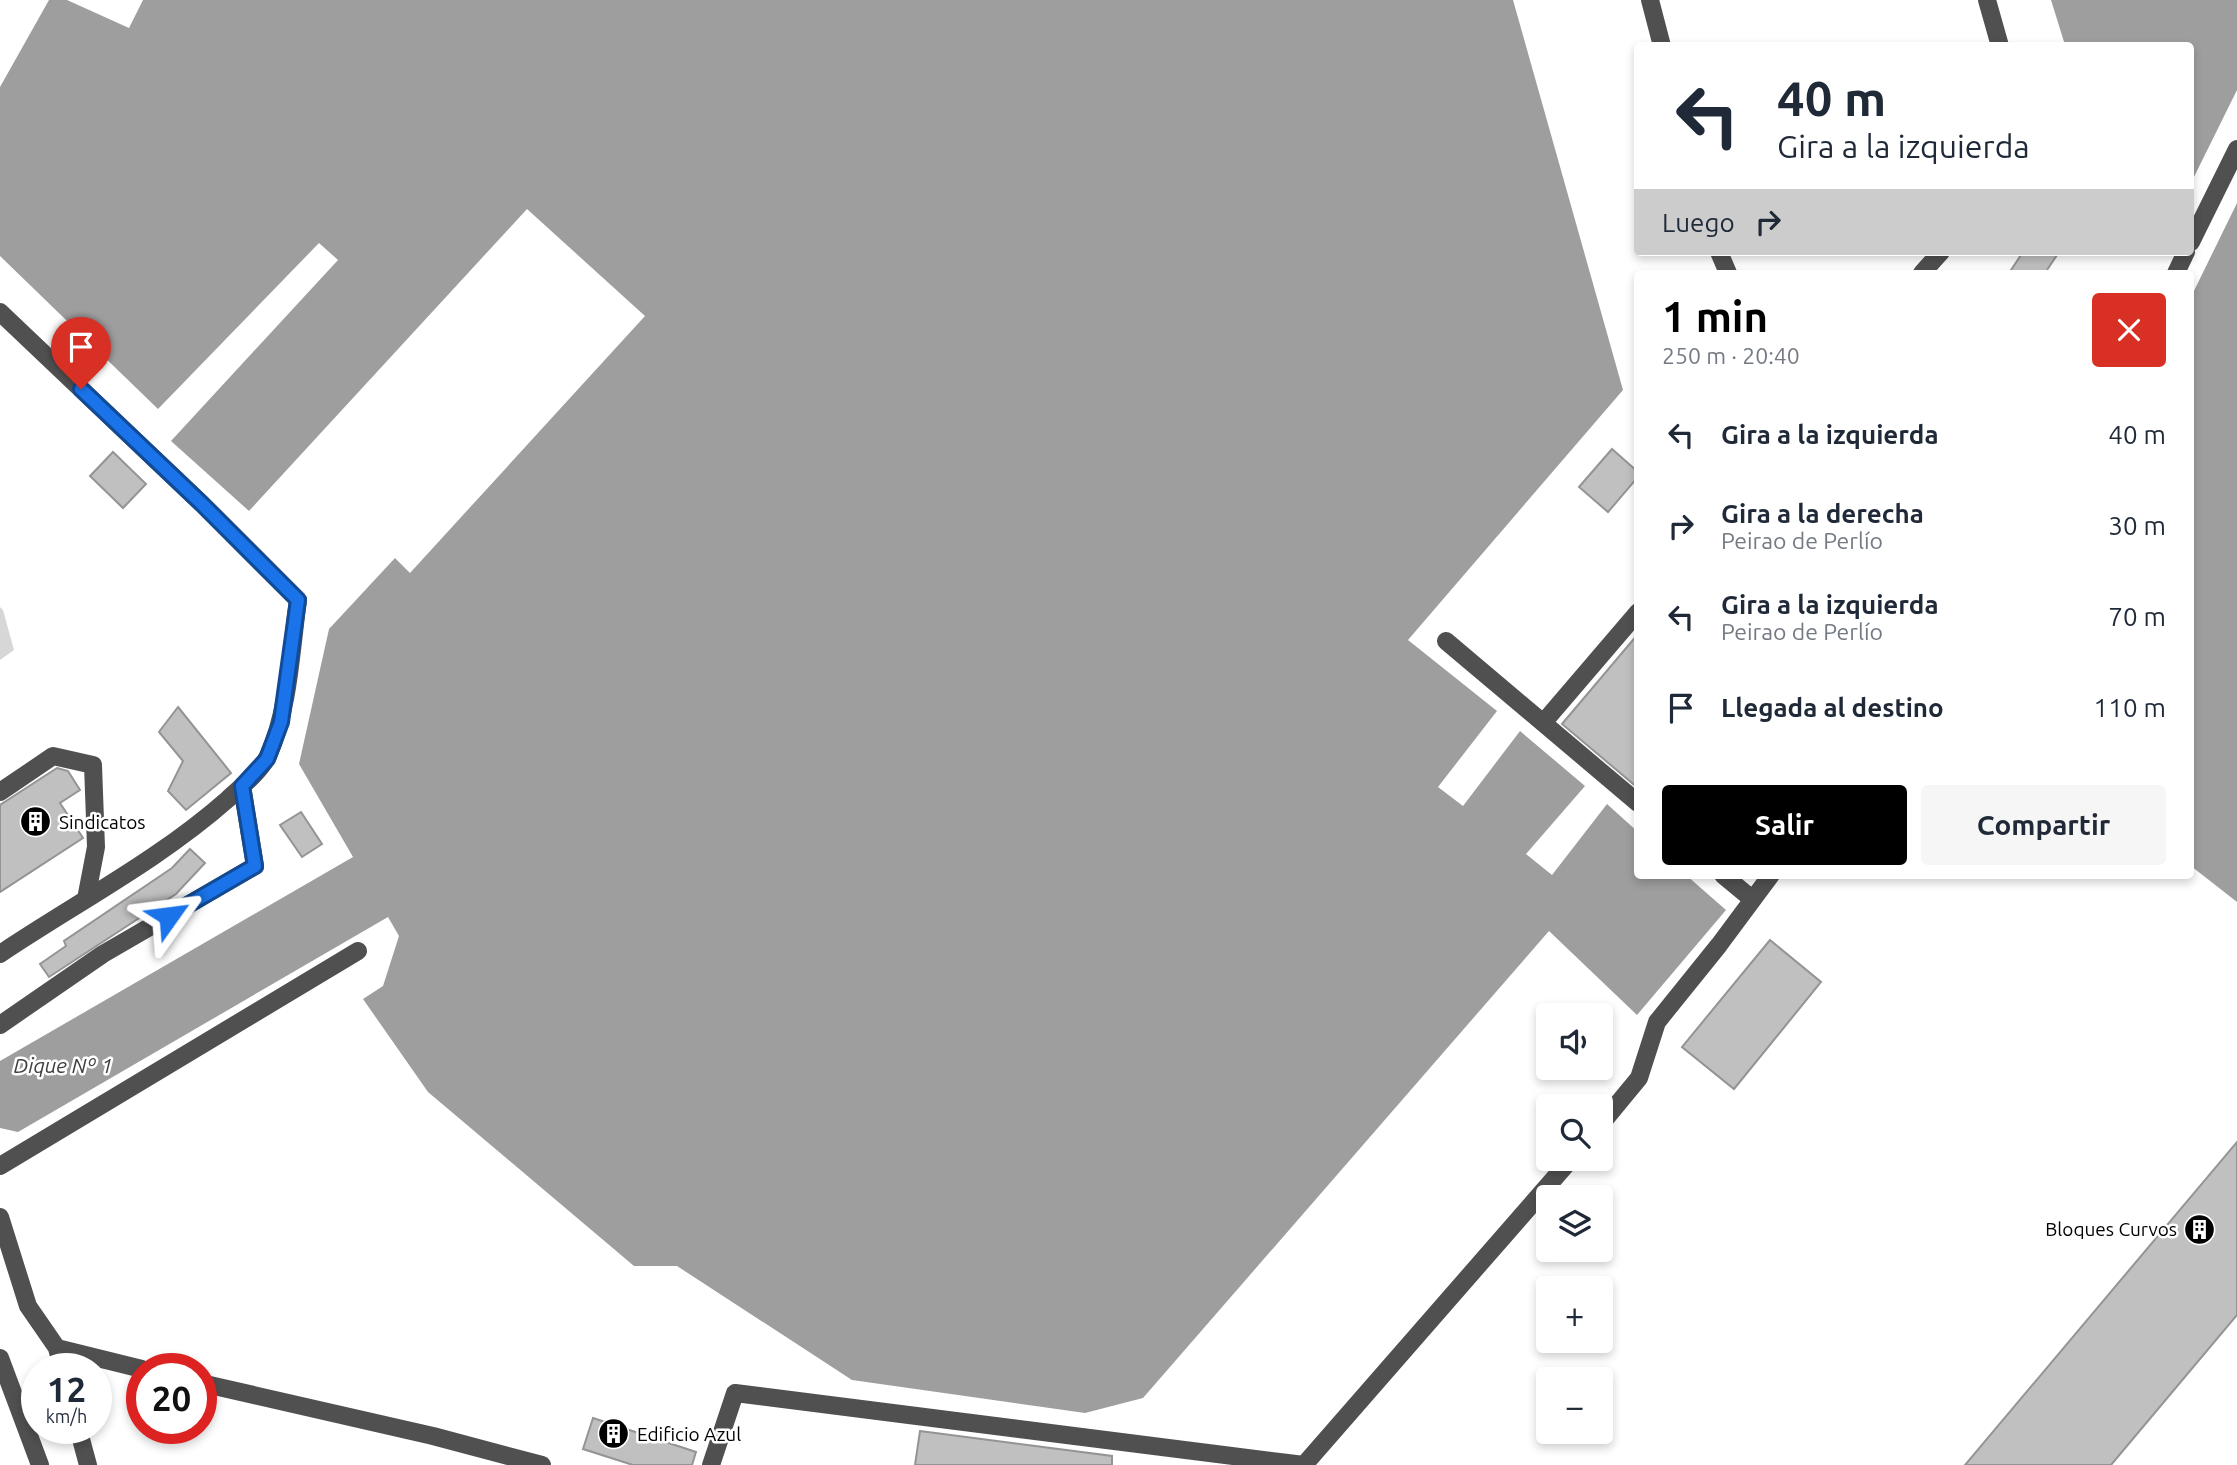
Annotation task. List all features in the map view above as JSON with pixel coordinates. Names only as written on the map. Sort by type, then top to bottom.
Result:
[{"type":"street","points":[[1650,0],[1661,42]]},
{"type":"street","points":[[1987,0],[1999,42]]},
{"type":"street","points":[[2194,236],[2237,149]]},
{"type":"street","points":[[1925,270],[1937,256]]},
{"type":"street","points":[[0,312],[202,504],[298,600],[281,722],[267,759],[208,816],[160,853],[0,954]]},
{"type":"street","points":[[1543,723],[1634,617]]},
{"type":"street","points":[[1446,641],[1634,800]]},
{"type":"street","points":[[0,792],[53,756],[93,765],[96,847],[86,899]]},
{"type":"street","points":[[0,1025],[103,954],[255,866],[242,786]]},
{"type":"street","points":[[1728,879],[1752,899]]},
{"type":"street","points":[[1613,1109],[1639,1078],[1657,1022],[1768,879]]},
{"type":"street","points":[[0,1166],[358,951]]},
{"type":"street","points":[[711,1465],[735,1393],[1304,1465],[1561,1171]]},
{"type":"street","points":[[0,1217],[28,1306],[58,1353]]},
{"type":"street","points":[[57,1348],[126,1365]]},
{"type":"street","points":[[0,1359],[40,1465]]},
{"type":"street","points":[[217,1387],[433,1436],[542,1465]]},
{"type":"street","points":[[82,1444],[88,1465]]},
{"type":"shaded area","points":[[0,607],[14,650],[0,660]]},
{"type":"water","name":"Dique Nº 1","points":[[49,0],[67,0],[129,28],[143,0],[1513,0],[1623,390],[1408,640],[1497,711],[1438,787],[1463,806],[1520,731],[1585,786],[1526,854],[1552,875],[1607,804],[1634,828],[1634,879],[1691,879],[1726,910],[1637,1015],[1549,931],[1143,1398],[1085,1413],[852,1380],[677,1266],[634,1266],[428,1092],[363,999],[383,986],[399,936],[388,917],[18,1132],[0,1128],[0,1061],[353,857],[299,764],[329,629],[395,558],[410,573],[645,316],[527,209],[249,511],[171,441],[338,260],[319,243],[158,409],[0,256],[0,87]]},
{"type":"water","points":[[2051,0],[2237,0],[2237,90],[2194,177],[2194,42],[2064,42]]},
{"type":"water","points":[[2237,203],[2237,902],[2194,868],[2194,291]]},
{"type":"building","points":[[2020,256],[2056,256],[2047,270],[2011,270]]},
{"type":"building","points":[[1612,449],[1634,468],[1634,482],[1608,512],[1579,487]]},
{"type":"building","points":[[113,452],[146,484],[123,508],[90,476]]},
{"type":"building","points":[[1634,639],[1634,785],[1562,724]]},
{"type":"building","name":"Sindicatos","points":[[178,707],[231,773],[186,810],[168,791],[183,761],[159,732]]},
{"type":"building","name":"Sindicatos","points":[[57,768],[68,771],[80,790],[60,803],[83,838],[0,892],[0,805]]},
{"type":"building","points":[[301,812],[322,844],[302,857],[280,825]]},
{"type":"building","points":[[190,849],[205,863],[176,894],[49,977],[40,964],[66,946],[64,941],[172,868]]},
{"type":"building","points":[[1770,940],[1821,982],[1734,1089],[1682,1047]]},
{"type":"building","name":"Bloques Curvos","points":[[2237,1142],[2237,1315],[2111,1465],[1965,1465]]},
{"type":"building","name":"Edificio Azul","points":[[593,1418],[696,1452],[692,1465],[633,1465],[583,1449]]},
{"type":"building","points":[[920,1431],[1112,1456],[1112,1465],[915,1465]]},
{"type":"place","name":"Sindicatos","points":[[36,822]]},
{"type":"place","name":"Bloques Curvos","points":[[2200,1229]]},
{"type":"place","name":"Edificio Azul","points":[[614,1434]]},
{"type":"route","points":[[81,389],[298,600],[281,722],[267,759],[242,786],[255,866],[169,916]]}]
